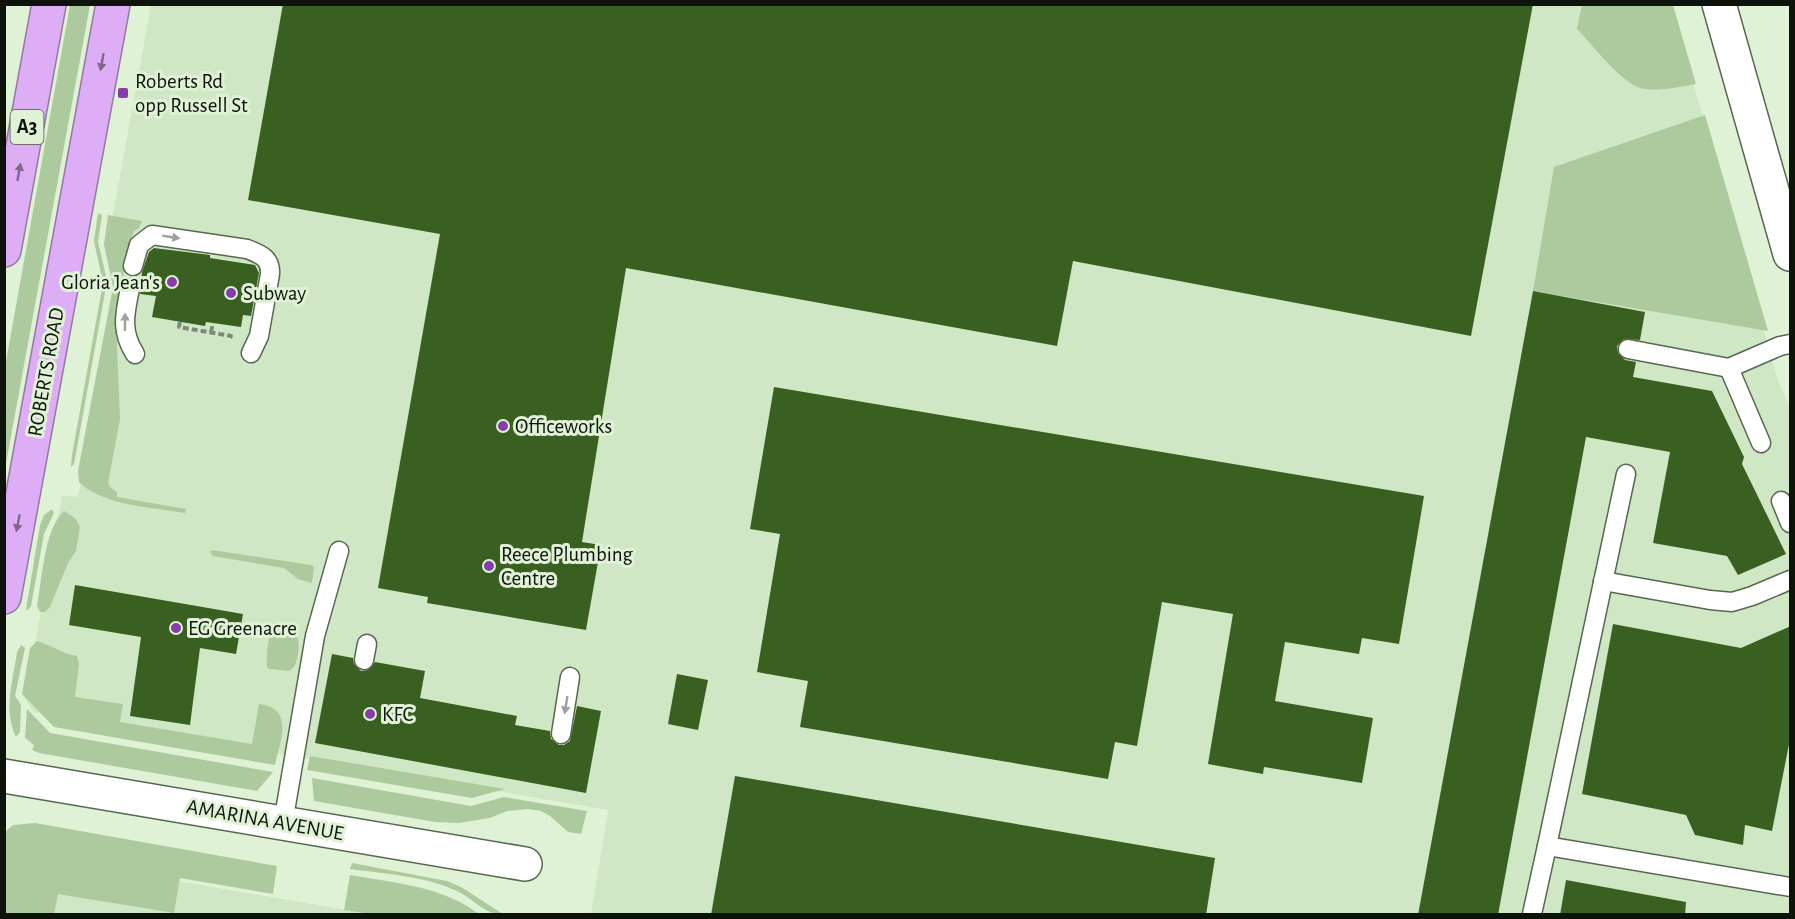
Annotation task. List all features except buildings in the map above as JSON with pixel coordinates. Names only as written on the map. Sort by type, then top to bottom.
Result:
[{"type":"highway","name":"A3","points":[[4,250],[49,4]]},
{"type":"highway","name":"ROBERTS ROAD","points":[[4,597],[113,4]]},
{"type":"street","points":[[1719,4],[1791,254]]},
{"type":"street","name":"AMARINA AVENUE","points":[[4,776],[525,864]]},
{"type":"lane","points":[[133,266],[139,245],[152,235],[247,249],[266,258],[270,266],[270,274],[259,336],[251,353]]},
{"type":"lane","points":[[129,288],[124,323],[125,333],[135,354]]},
{"type":"lane","points":[[1628,349],[1729,368],[1780,346],[1791,344]]},
{"type":"lane","points":[[1729,368],[1761,443]]},
{"type":"lane","points":[[1532,915],[1626,474]]},
{"type":"lane","points":[[1781,501],[1791,523]]},
{"type":"lane","points":[[284,823],[315,636],[339,551]]},
{"type":"lane","points":[[1603,581],[1732,602],[1791,580]]},
{"type":"lane","points":[[561,734],[570,677]]},
{"type":"lane","points":[[1547,846],[1791,887]]},
{"type":"path","points":[[180,322],[179,327],[231,336],[229,342]]},
{"type":"path","points":[[211,332],[213,323]]},
{"type":"shaded area","points":[[70,5],[90,5],[5,469],[5,367]]},
{"type":"shaded area","points":[[151,5],[1671,5],[1778,381],[1790,407],[1790,914],[591,914],[608,810],[34,712],[25,699],[62,495],[78,497],[121,266],[107,247]]},
{"type":"shaded area","points":[[1582,5],[1673,5],[1696,84],[1644,89],[1627,80],[1608,64],[1577,29]]},
{"type":"shaded area","points":[[1705,115],[1768,331],[1533,291],[1554,167]]},
{"type":"shaded area","points":[[98,213],[102,215],[98,242],[107,280],[74,464],[71,467],[103,283],[94,241]]},
{"type":"shaded area","points":[[108,215],[142,221],[139,228],[134,231],[128,247],[116,319],[120,419],[108,483],[117,492],[117,497],[186,509],[185,513],[115,501],[89,490],[79,482],[78,471],[113,287],[104,245]]},
{"type":"shaded area","points":[[52,509],[54,513],[44,534],[31,606],[26,610],[40,525],[44,515]]},
{"type":"shaded area","points":[[64,511],[75,518],[80,527],[76,551],[68,563],[50,607],[45,612],[40,612],[37,606],[48,542],[57,519]]},
{"type":"shaded area","points":[[212,550],[311,565],[314,567],[312,583],[298,579],[284,568],[213,556],[210,552]]},
{"type":"shaded area","points":[[279,625],[293,631],[298,638],[299,648],[296,662],[289,671],[267,667],[269,638]]},
{"type":"shaded area","points":[[37,641],[77,656],[79,664],[75,697],[123,704],[120,722],[252,744],[259,704],[270,707],[277,712],[282,727],[275,765],[54,727],[22,694],[30,648]]},
{"type":"shaded area","points":[[21,645],[25,648],[15,696],[21,705],[20,732],[16,737],[10,716],[10,695],[17,652]]},
{"type":"shaded area","points":[[27,709],[50,733],[273,772],[257,791],[39,753],[32,750],[34,745],[25,738]]},
{"type":"shaded area","points":[[310,756],[505,789],[472,798],[307,770]]},
{"type":"shaded area","points":[[312,778],[471,806],[504,797],[587,811],[581,834],[568,832],[541,811],[528,809],[507,811],[490,818],[459,823],[435,822],[314,801]]},
{"type":"shaded area","points":[[35,823],[277,866],[273,894],[180,878],[174,913],[58,894],[54,914],[5,914],[5,832],[13,825]]},
{"type":"shaded area","points":[[9,852],[370,914],[5,914],[4,856]]},
{"type":"shaded area","points":[[352,863],[447,881],[461,887],[503,914],[485,910],[465,895],[433,882],[350,869]]},
{"type":"shaded area","points":[[350,875],[434,891],[450,897],[479,914],[370,914],[344,910]]},
{"type":"place","name":"Roberts Rd opp Russell St","points":[[123,93]]},
{"type":"place","name":"Gloria Jean's","points":[[172,282]]},
{"type":"place","name":"Subway","points":[[231,293]]},
{"type":"place","name":"Officeworks","points":[[503,426]]},
{"type":"place","name":"Reece Plumbing Centre","points":[[489,566]]},
{"type":"place","name":"EG Greenacre","points":[[176,628]]},
{"type":"place","name":"KFC","points":[[370,714]]}]
